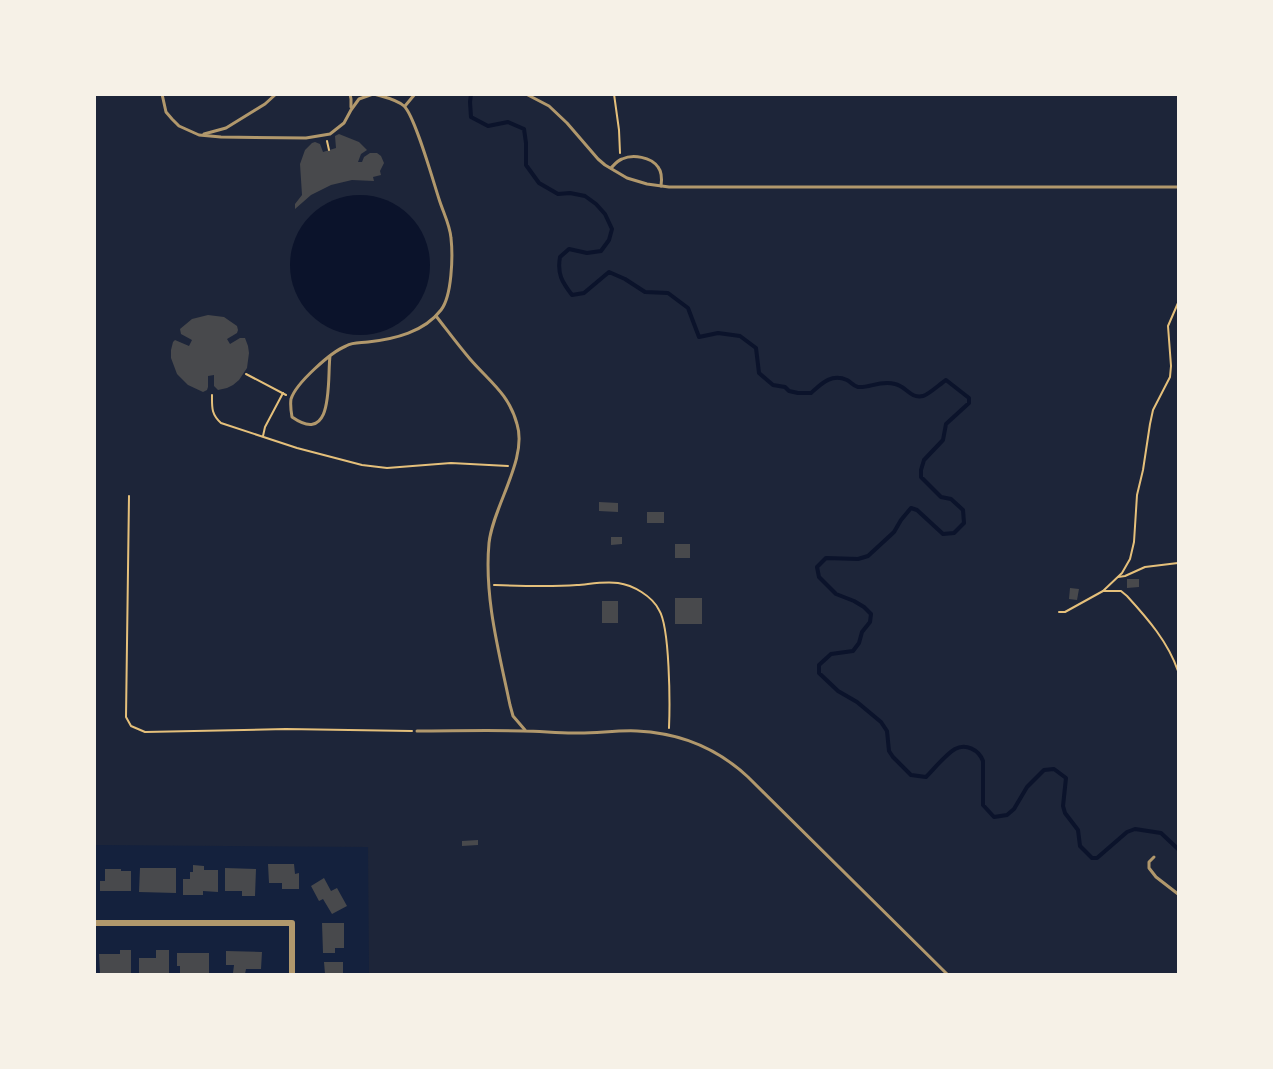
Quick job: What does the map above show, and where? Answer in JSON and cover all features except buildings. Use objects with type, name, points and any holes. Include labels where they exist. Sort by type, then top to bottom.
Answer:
[{"type":"street","points":[[94,923],[292,923],[292,975]]},
{"type":"lane","points":[[162,94],[166,112],[179,126],[200,135],[221,137],[306,138],[330,134],[344,123],[359,99],[373,94],[405,106],[417,130],[451,236],[453,262],[443,307],[424,325],[399,336],[354,343],[344,346],[330,356],[308,375],[291,398],[292,417],[303,424],[315,423],[323,417],[329,395],[330,356]]},
{"type":"lane","points":[[200,135],[226,128],[276,94]]},
{"type":"lane","points":[[350,94],[351,110]]},
{"type":"lane","points":[[405,106],[416,94]]},
{"type":"lane","points":[[526,94],[549,106],[598,159],[611,168],[627,178],[661,186],[1170,188],[1179,186]]},
{"type":"lane","points":[[611,168],[621,159],[633,156],[643,157],[660,168],[661,186]]},
{"type":"lane","points":[[436,316],[471,360],[503,394],[511,406],[518,427],[519,441],[516,459],[495,517],[489,541],[488,585],[510,705],[513,716],[525,731]]},
{"type":"lane","points":[[417,731],[574,733],[635,731],[685,738],[715,752],[737,766],[947,975]]},
{"type":"lane","points":[[1154,857],[1149,862],[1149,868],[1156,877],[1179,894]]},
{"type":"path","points":[[614,94],[621,159]]},
{"type":"path","points":[[1059,612],[1065,612],[1103,591],[1118,577],[1130,559],[1134,542],[1137,495],[1149,424],[1170,377],[1168,326],[1179,303]]},
{"type":"path","points":[[246,374],[291,398]]},
{"type":"path","points":[[263,436],[265,427],[282,393]]},
{"type":"path","points":[[212,395],[215,418],[221,423],[347,462],[378,467],[451,463],[514,466]]},
{"type":"path","points":[[129,496],[126,717],[131,726],[144,732],[286,729],[417,731]]},
{"type":"path","points":[[1118,577],[1145,567],[1179,563]]},
{"type":"path","points":[[488,585],[557,586],[617,582],[630,585],[652,602],[660,610],[664,627],[668,676],[668,734]]},
{"type":"path","points":[[1103,591],[1121,591],[1127,596],[1163,640],[1179,670]]},
{"type":"shaded area","points":[[95,95],[1178,95],[1178,974],[369,974],[368,847],[95,845]]},
{"type":"shaded area","points":[[360,195],[387,200],[410,215],[425,238],[430,265],[425,292],[410,315],[387,330],[360,335],[333,330],[310,315],[295,292],[290,265],[295,238],[310,215],[333,200]]},
{"type":"waterway","points":[[471,94],[471,117],[488,126],[508,122],[524,129],[526,165],[539,183],[558,194],[570,193],[585,196],[605,214],[612,229],[609,240],[601,251],[587,253],[569,249],[560,257],[561,278],[572,295],[584,293],[609,272],[645,292],[668,293],[688,308],[699,337],[718,333],[740,336],[756,348],[759,373],[773,385],[785,387],[789,391],[811,393],[827,380],[841,378],[858,387],[885,383],[895,384],[915,396],[923,396],[946,380],[969,398],[969,403],[946,424],[943,440],[924,460],[921,470],[921,477],[941,497],[951,499],[963,510],[964,523],[954,533],[943,534],[917,510],[911,508],[894,532],[868,556],[858,559],[826,558],[817,567],[819,577],[836,594],[854,601],[871,614],[870,622],[862,632],[859,643],[853,651],[831,654],[819,665],[819,673],[838,691],[857,702],[881,722],[887,731],[889,751],[911,775],[926,777],[947,755],[959,747],[968,747],[975,751],[983,761],[983,805],[994,817],[1007,815],[1014,809],[1027,787],[1044,770],[1054,769],[1066,778],[1063,806],[1065,813],[1078,830],[1080,846],[1092,858],[1097,858],[1127,832],[1135,829],[1161,833],[1178,849]]}]
